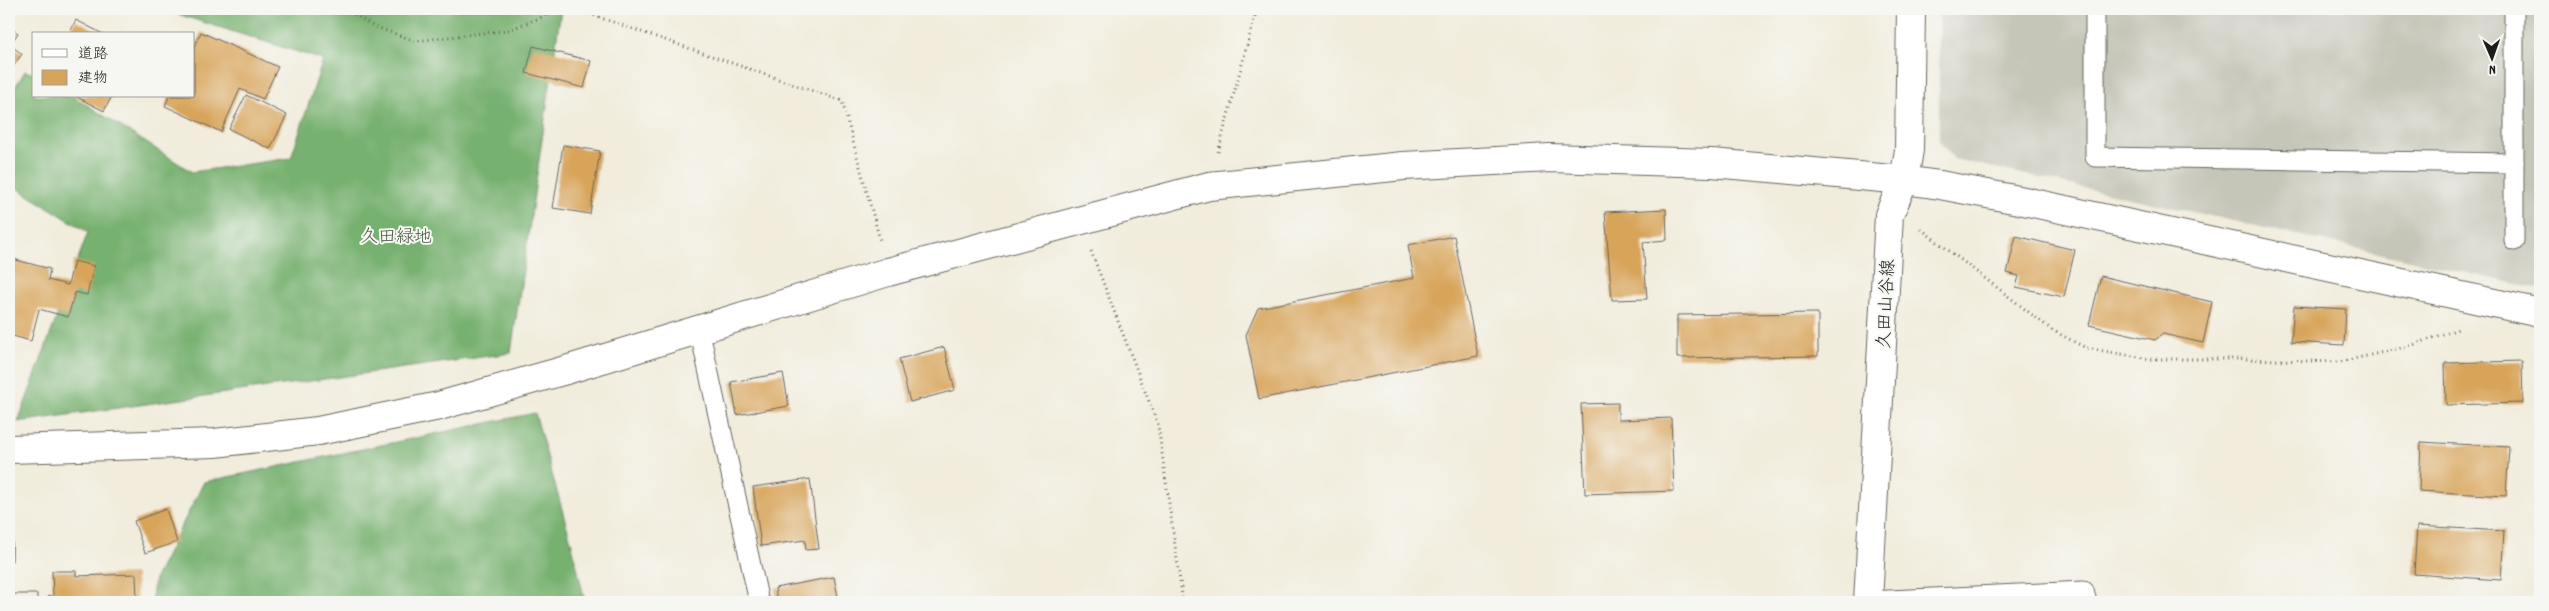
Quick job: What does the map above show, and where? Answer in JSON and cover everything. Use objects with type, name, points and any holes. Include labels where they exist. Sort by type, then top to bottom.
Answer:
[{"type":"street","name":"久田山谷線","points":[[1868,602],[1889,216],[1904,180],[1909,150],[1911,9]]},
{"type":"street","points":[[9,449],[215,442],[318,431],[439,406],[566,370],[888,272],[1208,186],[1403,166],[1550,158],[1712,163],[1904,180],[1940,185],[2024,201],[2540,313]]},
{"type":"lane","points":[[2095,9],[2095,157],[2514,163]]},
{"type":"lane","points":[[2514,9],[2514,241]]},
{"type":"lane","points":[[699,328],[759,602]]},
{"type":"lane","points":[[1868,602],[2084,591],[2087,602]]},
{"type":"path","points":[[346,9],[373,26],[415,41],[509,30],[562,9]]},
{"type":"path","points":[[574,9],[842,101],[888,272]]},
{"type":"path","points":[[1208,186],[1257,9]]},
{"type":"path","points":[[1080,220],[1158,425],[1183,602]]},
{"type":"path","points":[[1917,226],[2052,330],[2086,348],[2150,359],[2247,359],[2340,362],[2410,346],[2464,327]]},
{"type":"shaded area","points":[[1939,9],[2540,9],[2540,289],[1954,159],[1939,141]]},
{"type":"green space","name":"久田緑地","points":[[161,9],[561,9],[511,353],[18,422],[88,232],[9,183],[9,97],[25,71],[32,73],[32,98],[76,98],[192,172],[291,158],[323,60]]},
{"type":"green space","points":[[535,413],[572,545],[585,602],[151,602],[155,578],[204,482]]},
{"type":"building","points":[[76,20],[99,32],[70,32]]},
{"type":"building","points":[[9,27],[18,33],[10,45],[22,54],[9,72]]},
{"type":"building","points":[[201,32],[278,67],[263,99],[240,89],[221,132],[165,106],[168,98],[195,98],[195,45]]},
{"type":"building","points":[[533,46],[591,61],[584,88],[526,73]]},
{"type":"building","points":[[246,95],[287,115],[270,149],[229,129]]},
{"type":"building","points":[[79,98],[111,98],[104,111]]},
{"type":"building","points":[[563,145],[600,151],[590,214],[553,208]]},
{"type":"building","points":[[1666,209],[1667,240],[1643,242],[1647,299],[1612,300],[1605,212]]},
{"type":"building","points":[[1454,236],[1478,356],[1259,399],[1246,335],[1258,308],[1414,278],[1408,245]]},
{"type":"building","points":[[2016,236],[2075,250],[2064,297],[2016,287],[2019,276],[2007,273]]},
{"type":"building","points":[[9,258],[50,269],[48,280],[68,285],[74,261],[94,266],[87,295],[75,292],[68,317],[39,309],[31,341],[9,335]]},
{"type":"building","points":[[2101,276],[2212,302],[2203,343],[2163,334],[2155,340],[2089,325]]},
{"type":"building","points":[[2294,306],[2346,309],[2344,345],[2291,342]]},
{"type":"building","points":[[1818,313],[1818,356],[1677,358],[1677,315]]},
{"type":"building","points":[[944,347],[955,390],[910,402],[899,359]]},
{"type":"building","points":[[2522,361],[2523,403],[2446,405],[2445,363]]},
{"type":"building","points":[[783,373],[789,406],[737,415],[731,382]]},
{"type":"building","points":[[1618,403],[1618,420],[1671,418],[1674,491],[1585,494],[1581,404]]},
{"type":"building","points":[[2421,442],[2509,447],[2506,496],[2419,491]]},
{"type":"building","points":[[810,479],[819,549],[806,550],[805,540],[761,546],[753,487]]},
{"type":"building","points":[[9,498],[14,498],[12,561],[9,561]]},
{"type":"building","points":[[166,509],[177,542],[145,553],[134,521]]},
{"type":"building","points":[[2417,526],[2504,531],[2501,580],[2414,574]]},
{"type":"building","points":[[52,571],[76,571],[76,576],[136,574],[137,602],[48,602],[48,596],[53,596]]},
{"type":"building","points":[[834,577],[839,602],[777,602],[775,588]]},
{"type":"building","points":[[9,594],[37,594],[37,602],[9,602]]}]
